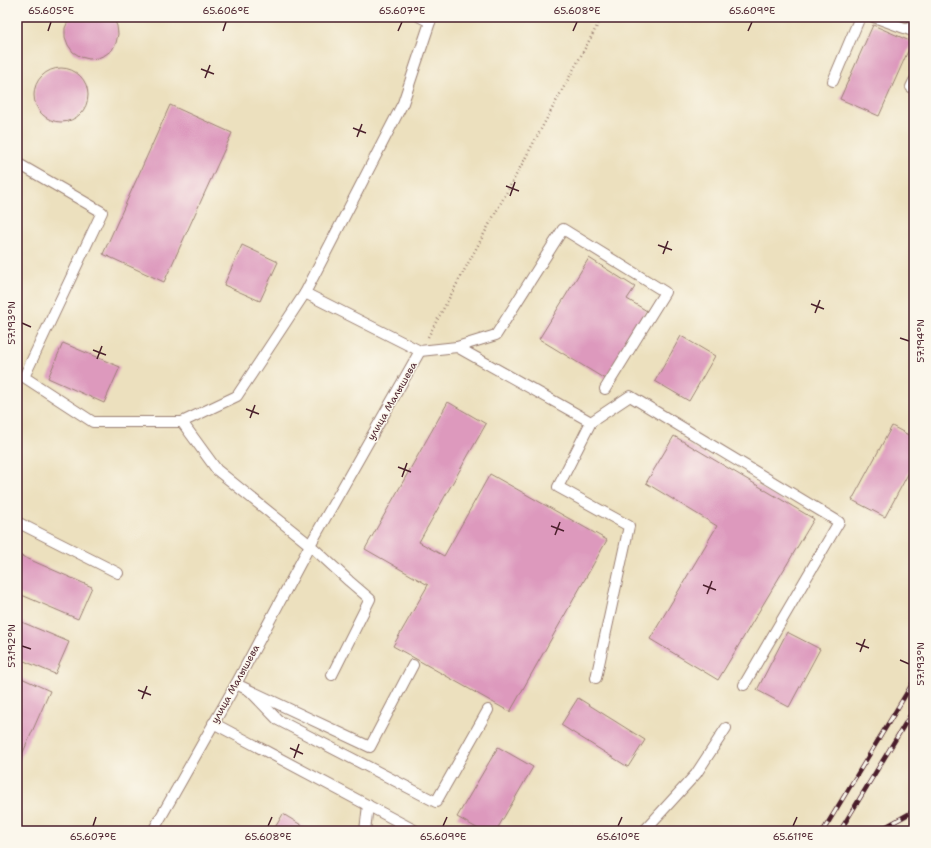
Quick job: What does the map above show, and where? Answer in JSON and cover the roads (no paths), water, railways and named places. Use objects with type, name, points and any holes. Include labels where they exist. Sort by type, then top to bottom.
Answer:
[{"type":"lane","points":[[17,163],[102,212],[20,378],[93,422],[182,422],[237,396],[304,293],[403,103],[432,19],[420,17]]},
{"type":"lane","points":[[833,81],[860,17]]},
{"type":"lane","points":[[874,17],[910,30],[914,20]]},
{"type":"lane","points":[[914,81],[911,87],[914,89]]},
{"type":"lane","points":[[420,351],[457,347],[496,335],[563,229],[665,292],[605,389]]},
{"type":"lane","name":"улица Малышева","points":[[153,831],[236,684],[310,545],[420,351],[304,293]]},
{"type":"lane","points":[[457,347],[591,422]]},
{"type":"lane","points":[[596,678],[629,526],[558,487],[591,422],[630,396],[839,522],[744,685]]},
{"type":"lane","points":[[182,422],[217,470],[310,545],[348,581],[370,599],[332,675]]},
{"type":"lane","points":[[17,522],[118,573]]},
{"type":"lane","points":[[236,684],[370,747],[413,666]]},
{"type":"lane","points":[[250,691],[278,720],[436,802],[488,710]]},
{"type":"lane","points":[[214,723],[416,831]]},
{"type":"lane","points":[[644,831],[696,774],[726,728]]},
{"type":"lane","points":[[365,831],[368,805]]},
{"type":"railway","points":[[823,831],[914,681]]},
{"type":"railway","points":[[840,831],[914,709]]},
{"type":"railway","points":[[878,831],[914,811]]}]
